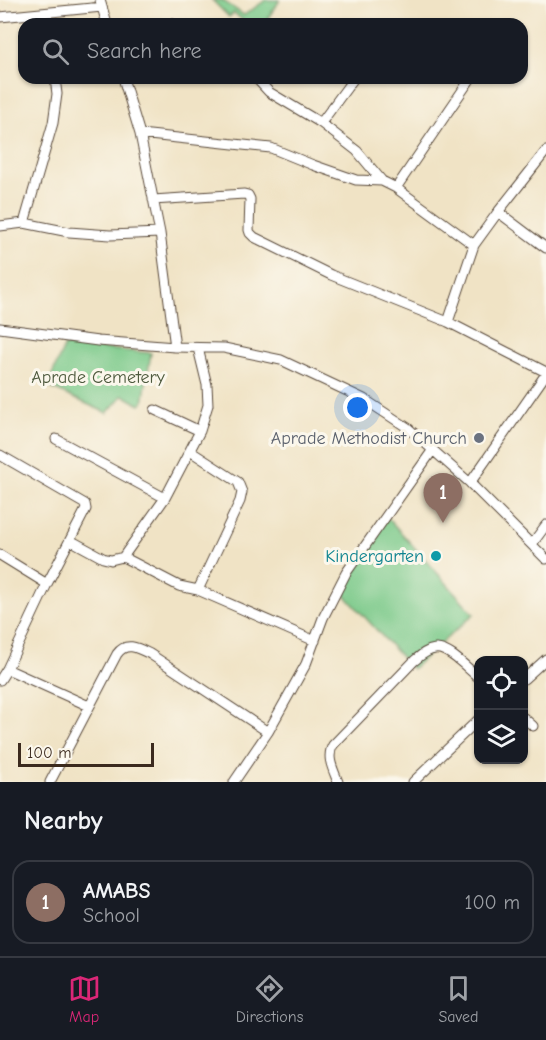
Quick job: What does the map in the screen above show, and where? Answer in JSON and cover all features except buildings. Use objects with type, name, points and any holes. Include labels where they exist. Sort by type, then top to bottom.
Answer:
[{"type":"street","points":[[0,17],[50,13],[101,3],[105,18]]},
{"type":"street","points":[[49,18],[50,13]]},
{"type":"street","points":[[24,223],[53,123],[57,94],[56,84]]},
{"type":"street","points":[[125,84],[140,134],[160,233],[175,347]]},
{"type":"street","points":[[262,84],[269,92],[321,123],[357,151],[382,181],[396,188],[474,245]]},
{"type":"street","points":[[321,123],[350,84]]},
{"type":"street","points":[[396,188],[467,84]]},
{"type":"street","points":[[140,134],[271,148],[356,180],[382,181]]},
{"type":"street","points":[[448,322],[474,245],[546,151]]},
{"type":"street","points":[[153,200],[248,195],[250,199],[249,230],[254,237],[331,275],[448,322],[546,373],[470,483]]},
{"type":"street","points":[[498,212],[546,248]]},
{"type":"street","points":[[0,226],[24,223],[69,232],[111,235],[160,233]]},
{"type":"street","points":[[0,328],[98,341],[224,348],[281,360],[364,399],[408,428],[470,483],[546,559]]},
{"type":"street","points":[[70,540],[103,558],[111,560],[123,557],[165,498],[200,431],[208,405],[207,385],[198,348]]},
{"type":"street","points":[[155,410],[200,431]]},
{"type":"street","points":[[57,439],[165,498]]},
{"type":"street","points":[[234,782],[268,732],[306,664],[323,618],[346,573],[432,450]]},
{"type":"street","points":[[190,451],[238,482],[242,492],[240,501],[198,590]]},
{"type":"street","points":[[0,455],[85,504],[85,512],[0,680]]},
{"type":"street","points":[[532,544],[546,525]]},
{"type":"street","points":[[0,555],[47,584]]},
{"type":"street","points":[[123,557],[179,586],[198,590],[315,641]]},
{"type":"street","points":[[50,782],[120,649],[126,646],[137,647],[268,732]]},
{"type":"street","points":[[338,782],[330,759],[329,751],[333,744],[414,661],[426,652],[437,648],[446,651],[474,674]]},
{"type":"street","points":[[528,675],[546,658]]},
{"type":"street","points":[[7,669],[89,706]]},
{"type":"street","points":[[528,722],[533,726]]},
{"type":"street","points":[[412,782],[474,724]]},
{"type":"green space","points":[[212,0],[222,0],[244,15],[266,0],[280,0],[268,18],[240,18],[234,13],[229,17]]},
{"type":"green space","name":"Aprade Cemetery","points":[[65,345],[151,353],[143,403],[140,405],[123,395],[107,413],[47,386]]},
{"type":"green space","points":[[387,517],[474,614],[412,669],[342,592]]},
{"type":"place","name":"Aprade Methodist Church","points":[[479,438]]},
{"type":"place","name":"AMABS","points":[[443,523]]},
{"type":"place","name":"Kindergarten","points":[[436,556]]}]
